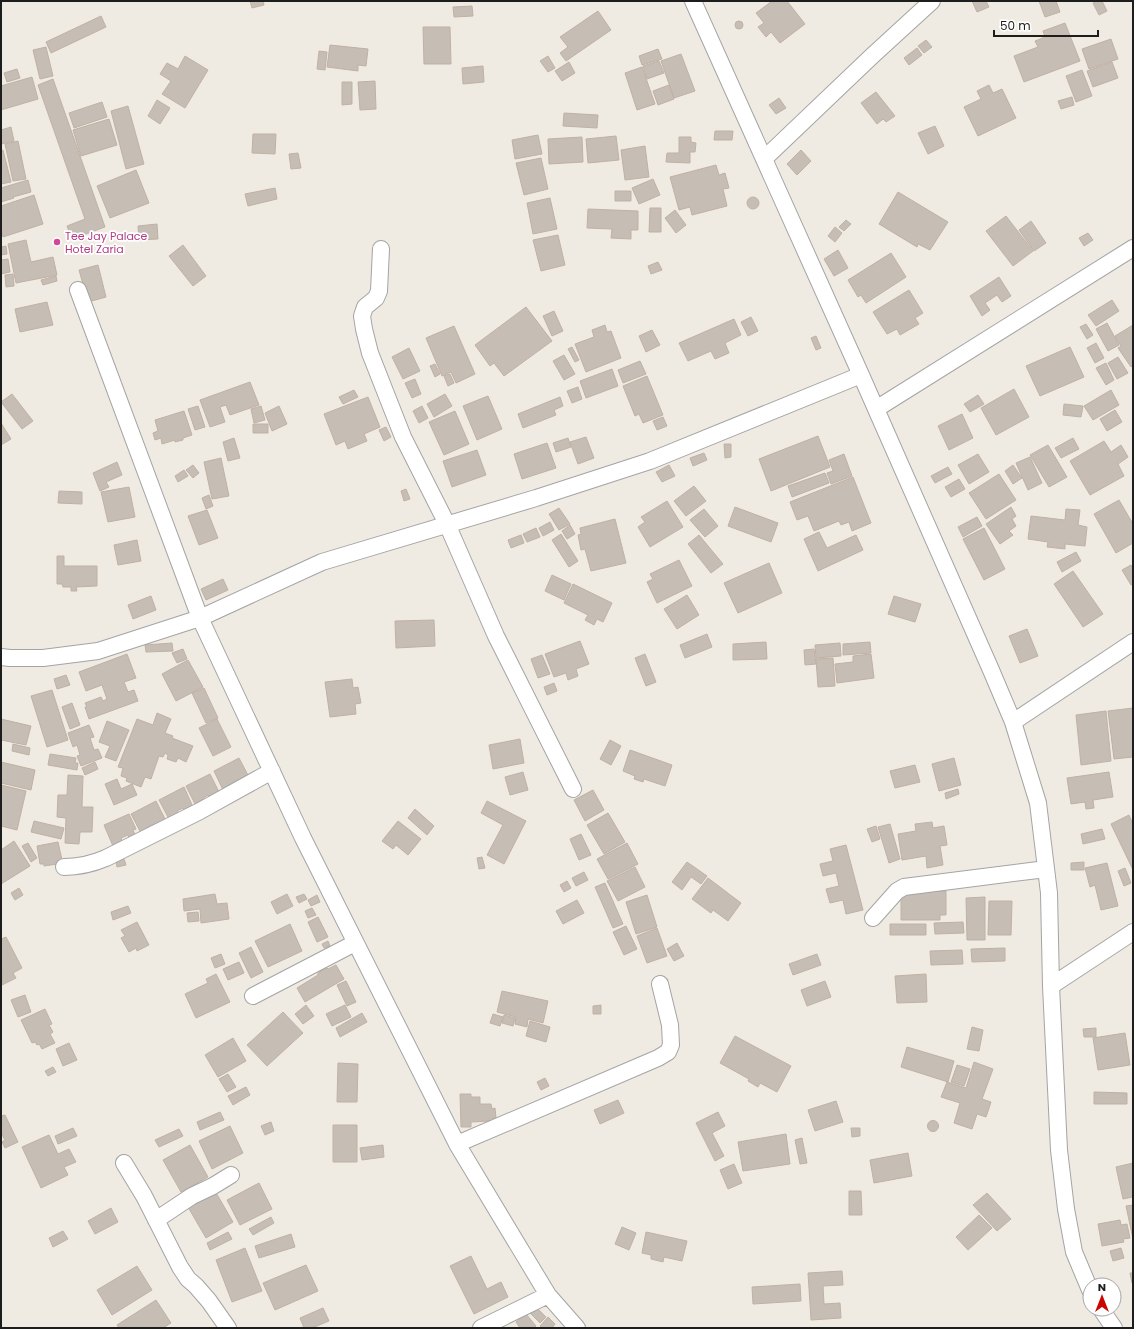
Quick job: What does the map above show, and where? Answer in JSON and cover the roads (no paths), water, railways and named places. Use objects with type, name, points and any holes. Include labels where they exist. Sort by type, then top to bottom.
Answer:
[{"type":"street","points":[[693,1],[861,375],[1013,722],[1038,802],[1049,893],[1051,986],[1059,1150],[1066,1209],[1074,1252],[1085,1277]]},
{"type":"street","points":[[764,159],[932,1]]},
{"type":"street","points":[[876,409],[1133,248]]},
{"type":"street","points":[[381,249],[379,291],[376,298],[365,307],[362,316],[370,353],[403,437],[447,524],[496,636],[573,789]]},
{"type":"street","points":[[78,290],[200,618],[355,943],[457,1144],[548,1294],[577,1328]]},
{"type":"street","points":[[1,657],[44,658],[98,651],[200,618],[322,562],[536,498],[650,461],[861,375]]},
{"type":"street","points":[[1013,722],[1133,642]]},
{"type":"street","points":[[64,867],[78,867],[106,858],[200,812],[272,770]]},
{"type":"street","points":[[873,918],[897,891],[904,887],[1046,869]]},
{"type":"street","points":[[1051,986],[1133,932]]},
{"type":"street","points":[[253,996],[355,943]]},
{"type":"street","points":[[457,1144],[658,1058],[668,1052],[671,1045],[670,1025],[660,984]]},
{"type":"street","points":[[124,1163],[144,1196],[173,1254],[188,1279],[209,1301],[228,1328]]},
{"type":"street","points":[[156,1220],[192,1196],[231,1175]]},
{"type":"street","points":[[481,1328],[548,1294]]},
{"type":"place","name":"Tee Jay Palace Hotel Zaria","points":[[57,242]]}]
